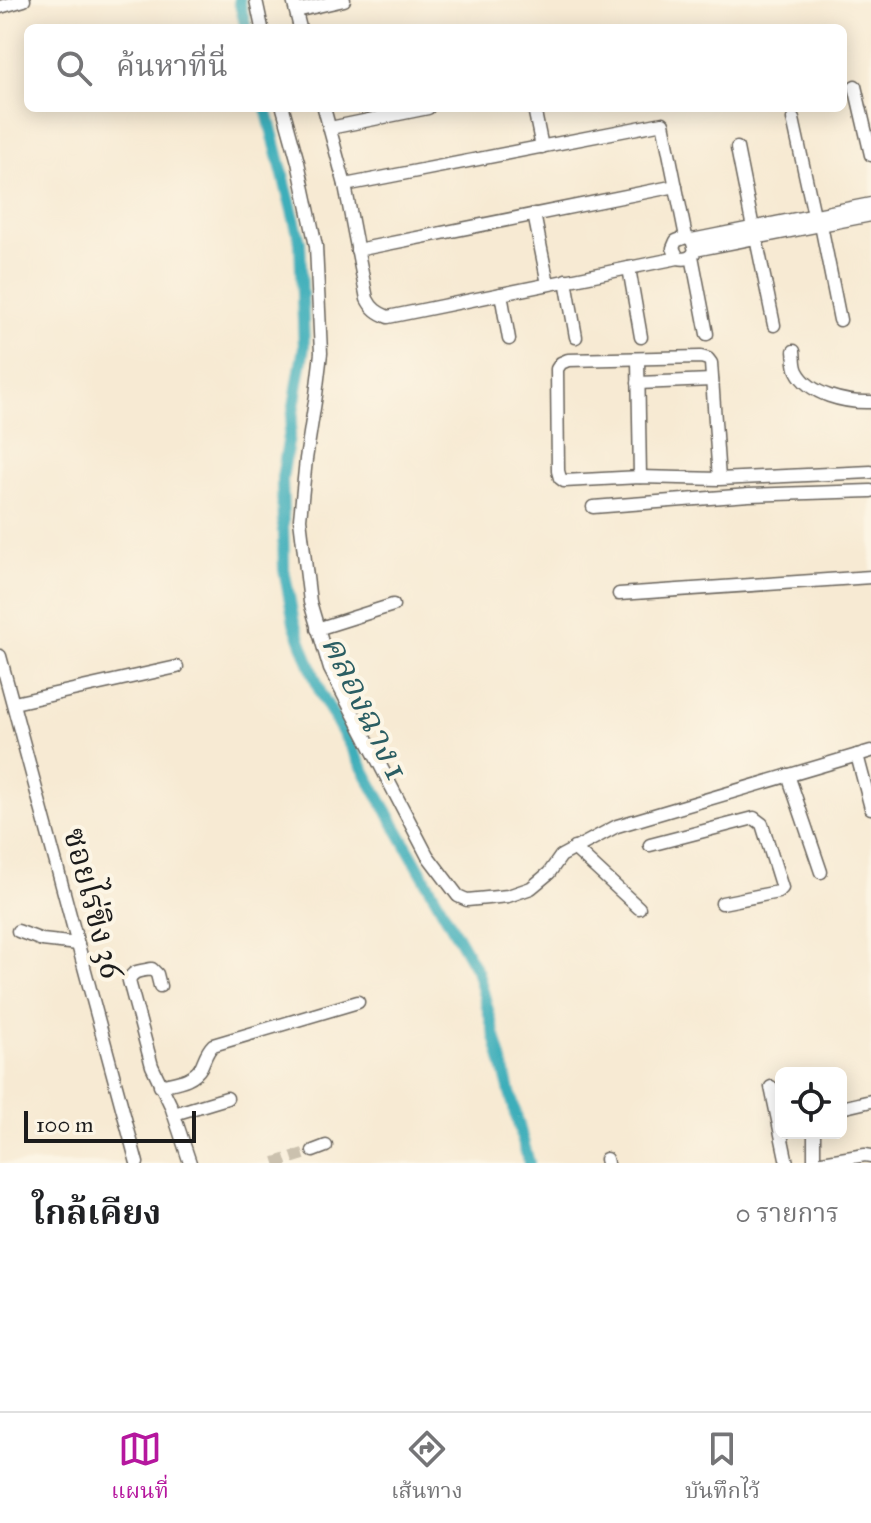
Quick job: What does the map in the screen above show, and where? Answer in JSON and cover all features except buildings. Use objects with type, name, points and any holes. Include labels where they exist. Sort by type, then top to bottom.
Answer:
[{"type":"street","points":[[0,7],[24,0]]},
{"type":"street","points":[[256,0],[261,24]]},
{"type":"street","points":[[294,5],[344,0]]},
{"type":"street","points":[[855,86],[871,155]]},
{"type":"street","points":[[284,112],[316,246],[321,353],[300,519],[310,602],[330,669],[427,855],[458,896],[467,900],[491,899],[531,888],[549,873],[561,856],[617,826],[871,751]]},
{"type":"street","points":[[325,112],[345,185],[367,299],[372,308],[388,317],[678,258],[686,259],[691,246]]},
{"type":"street","points":[[330,128],[408,112]]},
{"type":"street","points":[[535,112],[542,147]]},
{"type":"street","points":[[793,119],[840,320]]},
{"type":"street","points":[[345,185],[663,123],[707,334]]},
{"type":"street","points":[[737,148],[774,325]]},
{"type":"street","points":[[357,250],[676,186]]},
{"type":"street","points":[[678,258],[674,244],[679,238],[691,246],[818,220],[871,204]]},
{"type":"street","points":[[534,214],[548,284]]},
{"type":"street","points":[[818,220],[871,215]]},
{"type":"street","points":[[629,268],[641,337]]},
{"type":"street","points":[[566,280],[576,337]]},
{"type":"street","points":[[501,294],[509,339]]},
{"type":"street","points":[[794,351],[797,371],[815,389],[831,397],[857,403],[871,402]]},
{"type":"street","points":[[638,359],[640,477]]},
{"type":"street","points":[[719,479],[711,363],[708,359],[568,360],[561,363],[557,369],[558,471],[564,481],[640,477],[719,479],[871,472]]},
{"type":"street","points":[[638,383],[712,380]]},
{"type":"street","points":[[593,507],[749,495],[871,491]]},
{"type":"street","points":[[619,594],[871,577]]},
{"type":"street","points":[[317,629],[393,605]]},
{"type":"street","name":"ซอยไร่ขิง 36","points":[[0,656],[9,702],[137,1163]]},
{"type":"street","points":[[9,702],[177,667]]},
{"type":"street","points":[[857,755],[871,808]]},
{"type":"street","points":[[788,775],[821,872]]},
{"type":"street","points":[[681,807],[688,834]]},
{"type":"street","points":[[650,845],[754,818],[762,824],[782,888],[778,892],[722,903]]},
{"type":"street","points":[[574,848],[639,908]]},
{"type":"street","points":[[18,931],[42,940],[78,944]]},
{"type":"street","points":[[160,986],[152,969],[130,976],[152,1066],[174,1114],[190,1163]]},
{"type":"street","points":[[160,1086],[195,1075],[213,1045],[358,1002]]},
{"type":"street","points":[[771,1087],[787,1163]]},
{"type":"street","points":[[174,1114],[227,1098]]},
{"type":"street","points":[[847,1107],[871,1101]]},
{"type":"street","points":[[814,1139],[815,1163],[871,1156]]},
{"type":"waterway","name":"คลองฉาง 1","points":[[239,0],[245,24]]},
{"type":"waterway","name":"คลองฉาง 1","points":[[267,112],[300,242],[304,347],[282,478],[284,569],[294,623],[321,694],[478,973],[529,1163]]},
{"type":"tunnel","points":[[275,1163],[313,1151]]}]
